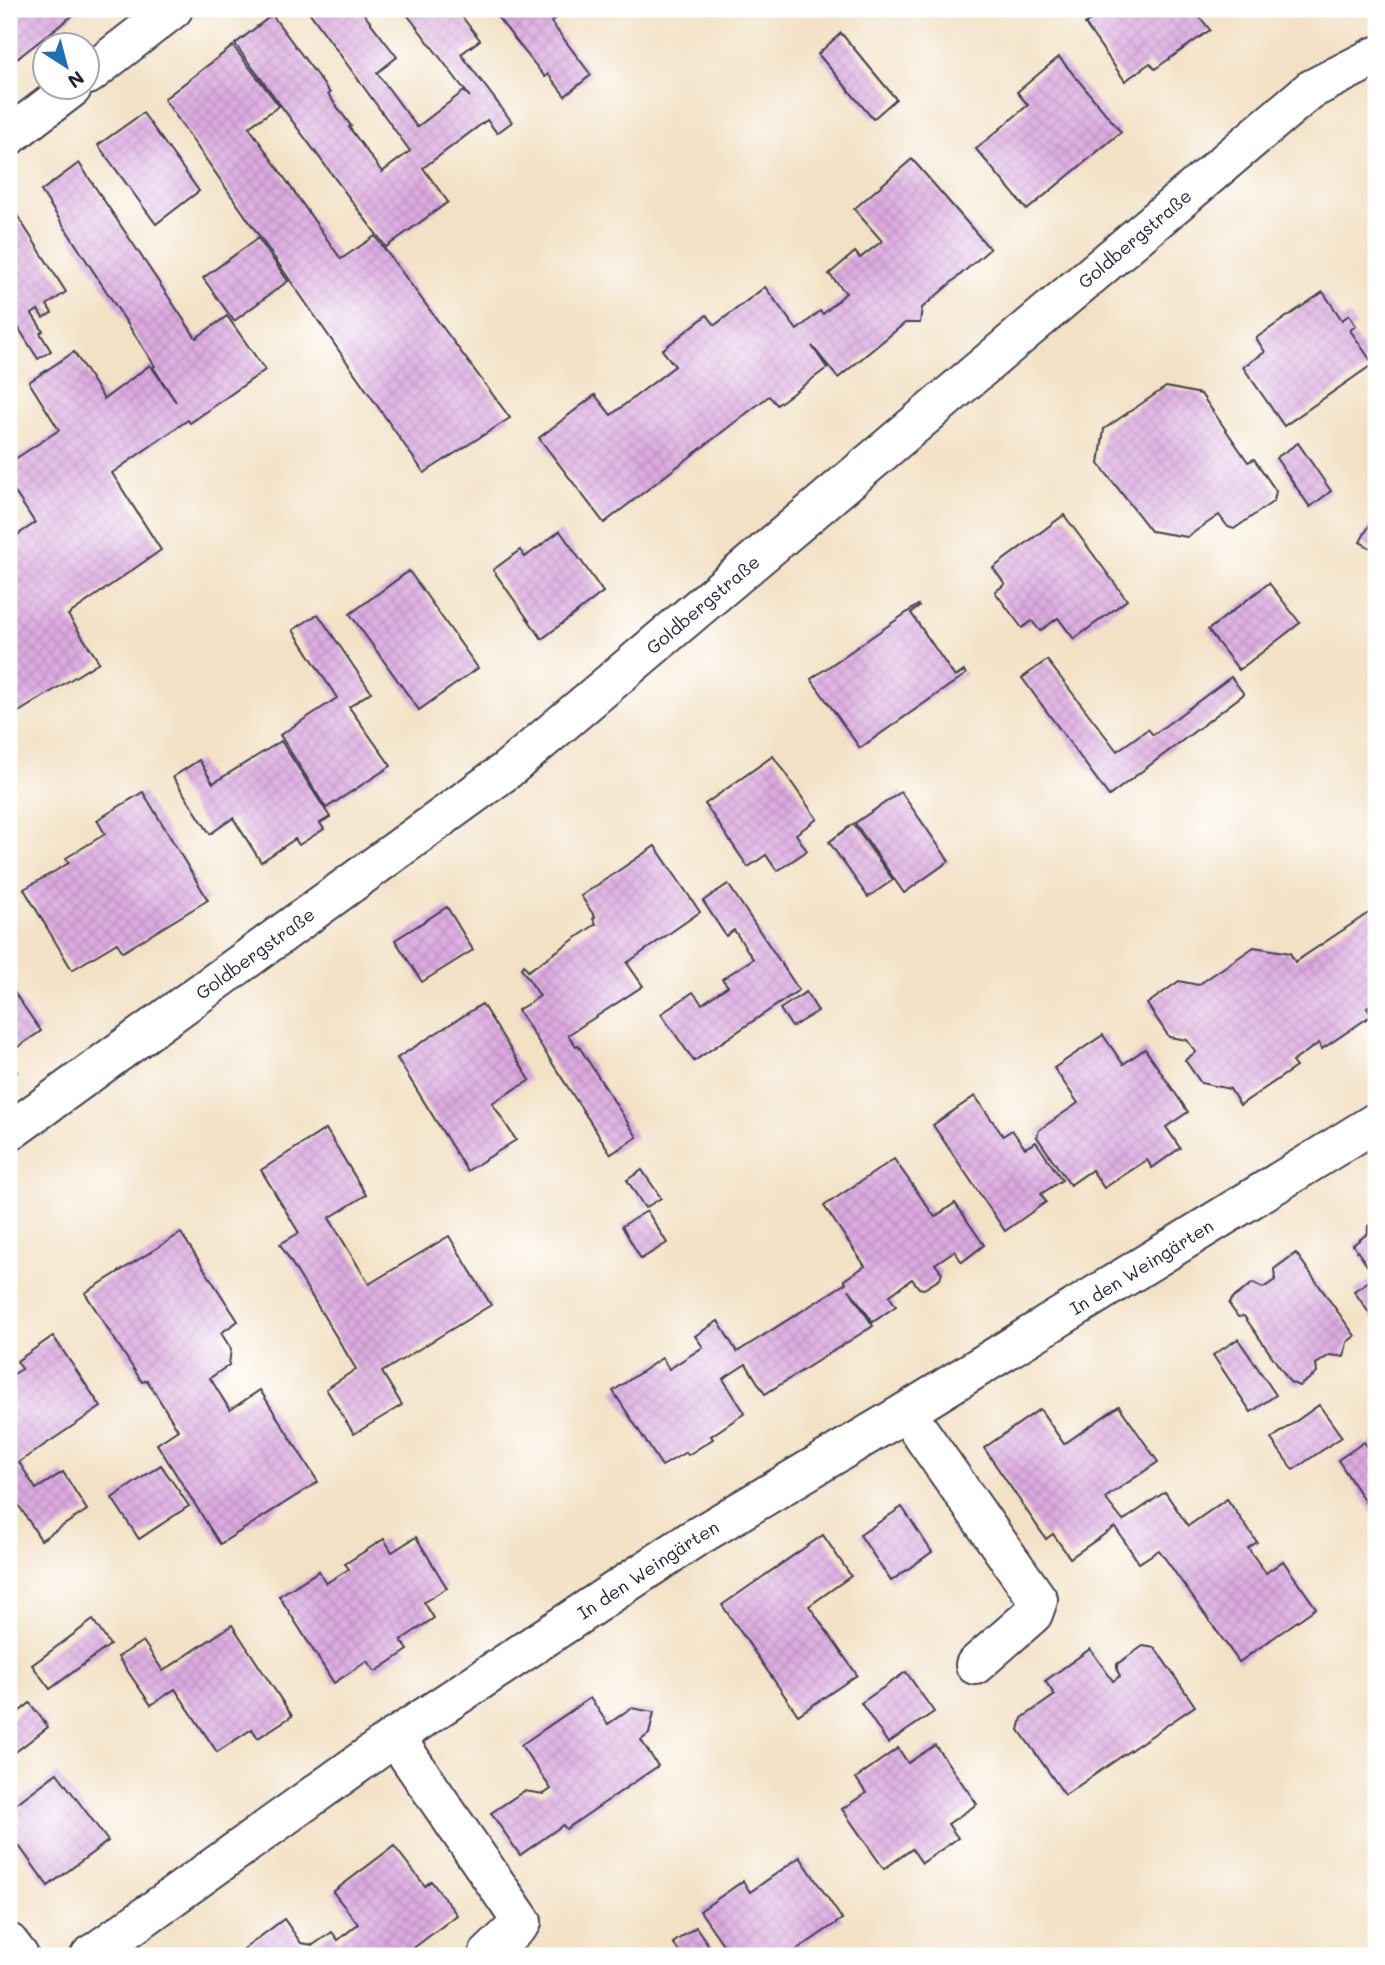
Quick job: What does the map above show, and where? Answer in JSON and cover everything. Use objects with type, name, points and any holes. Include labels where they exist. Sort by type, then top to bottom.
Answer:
[{"type":"street","points":[[102,64],[173,9]]},
{"type":"street","name":"Goldbergstraße","points":[[9,1132],[507,770],[1310,90],[1376,56]]},
{"type":"street","points":[[9,136],[54,102]]},
{"type":"street","name":"In den Weingärten","points":[[90,1956],[395,1738],[690,1541],[906,1412],[1376,1122]]},
{"type":"street","points":[[906,1412],[1038,1600],[1033,1615],[975,1665]]},
{"type":"street","points":[[395,1738],[522,1922],[488,1955]]},
{"type":"street","points":[[9,1943],[19,1956]]},
{"type":"building","points":[[9,9],[81,9],[51,32],[32,32],[32,47],[9,65]]},
{"type":"building","points":[[307,9],[360,9],[397,57],[377,73],[417,127],[464,91],[470,97],[403,9],[456,9],[480,40],[461,54],[512,122],[497,133],[487,120],[423,168],[448,202],[386,247],[235,44],[272,15],[330,93],[328,94],[351,126],[349,127],[382,172],[410,151]]},
{"type":"building","points":[[491,9],[568,9],[551,22],[591,75],[565,96],[548,74],[545,77]]},
{"type":"building","points":[[1107,9],[1212,9],[1200,17],[1210,30],[1155,69],[1150,63],[1125,81],[1085,24]]},
{"type":"building","points":[[1241,9],[1257,9],[1246,16]]},
{"type":"building","points":[[841,33],[896,99],[873,119],[818,54]]},
{"type":"building","points":[[233,46],[279,106],[249,127],[341,259],[375,236],[510,418],[424,473],[164,99]]},
{"type":"building","points":[[1059,57],[1121,132],[1027,210],[976,149],[1028,105],[1017,92]]},
{"type":"building","points":[[143,113],[199,191],[156,224],[98,145]]},
{"type":"building","points":[[912,159],[990,249],[922,308],[920,323],[905,323],[838,378],[812,346],[827,368],[777,405],[769,396],[604,523],[539,438],[595,395],[611,415],[675,366],[662,350],[707,315],[715,325],[765,287],[797,330],[820,311],[823,314],[846,293],[829,274],[855,252],[860,258],[882,241],[854,209]]},
{"type":"building","points":[[79,163],[196,338],[227,316],[265,370],[112,473],[161,550],[68,615],[99,662],[9,718],[9,521],[17,535],[35,523],[9,483],[9,463],[59,430],[29,382],[74,352],[104,399],[150,365],[176,402],[41,191]]},
{"type":"building","points":[[15,212],[66,292],[47,305],[52,313],[43,318],[38,310],[32,314],[51,351],[38,359],[9,313],[9,216]]},
{"type":"building","points":[[258,238],[288,281],[234,321],[203,278]]},
{"type":"building","points":[[1323,292],[1342,320],[1349,315],[1356,326],[1350,330],[1373,364],[1284,426],[1243,367],[1265,352],[1256,338]]},
{"type":"building","points":[[1166,387],[1201,394],[1248,462],[1254,459],[1276,491],[1274,501],[1234,529],[1228,527],[1219,515],[1187,537],[1151,531],[1099,464],[1104,429]]},
{"type":"building","points":[[1298,443],[1331,491],[1310,507],[1276,458]]},
{"type":"building","points":[[1376,513],[1376,551],[1360,542]]},
{"type":"building","points":[[1064,515],[1127,600],[1074,639],[1058,618],[1040,631],[1032,621],[1022,628],[995,592],[1005,584],[993,568]]},
{"type":"building","points":[[560,531],[603,592],[542,639],[493,570],[520,550],[525,557]]},
{"type":"building","points":[[409,571],[478,668],[419,710],[350,614]]},
{"type":"building","points":[[1269,583],[1300,623],[1239,670],[1208,630]]},
{"type":"building","points":[[918,605],[911,613],[955,677],[964,671],[966,674],[860,748],[811,679]]},
{"type":"building","points":[[318,614],[371,692],[349,707],[391,766],[326,808],[280,735],[337,698],[293,630]]},
{"type":"building","points":[[1047,660],[1117,751],[1148,729],[1153,735],[1231,677],[1244,694],[1109,796],[1022,678]]},
{"type":"building","points":[[281,741],[330,817],[320,823],[324,829],[299,845],[295,839],[261,862],[233,818],[210,834],[173,777],[199,760],[213,783]]},
{"type":"building","points":[[773,756],[817,819],[796,834],[807,851],[777,871],[766,855],[748,867],[705,804]]},
{"type":"building","points":[[143,792],[208,900],[123,952],[117,943],[72,970],[24,889],[69,863],[66,858],[105,834],[97,820]]},
{"type":"building","points":[[901,792],[949,861],[904,893],[855,823]]},
{"type":"building","points":[[853,824],[893,880],[868,897],[829,842]]},
{"type":"building","points":[[655,846],[700,912],[627,963],[643,986],[568,1035],[576,1046],[578,1045],[637,1137],[611,1154],[518,1010],[540,996],[521,968],[524,965],[528,971],[596,924],[593,919],[595,917],[581,896]]},
{"type":"building","points":[[728,884],[799,990],[694,1061],[661,1014],[693,992],[702,1004],[728,986],[722,979],[753,959],[734,930],[726,936],[703,901]]},
{"type":"building","points":[[447,907],[473,950],[422,982],[395,940]]},
{"type":"building","points":[[1376,908],[1376,1001],[1367,1007],[1372,1015],[1322,1049],[1319,1043],[1292,1062],[1296,1067],[1240,1105],[1230,1089],[1201,1083],[1185,1060],[1196,1052],[1187,1040],[1169,1037],[1147,1004],[1179,981],[1198,985],[1254,947],[1290,953],[1295,962]]},
{"type":"building","points":[[9,985],[41,1031],[9,1053]]},
{"type":"building","points":[[806,992],[818,1011],[792,1027],[780,1009]]},
{"type":"building","points":[[482,1004],[530,1080],[492,1103],[516,1140],[467,1171],[397,1058]]},
{"type":"building","points":[[1103,1035],[1123,1064],[1145,1049],[1188,1112],[1166,1127],[1180,1148],[1152,1168],[1147,1160],[1104,1188],[1092,1170],[1070,1185],[1037,1137],[1039,1130],[1078,1103],[1054,1068]]},
{"type":"building","points":[[9,1060],[17,1072],[9,1077]]},
{"type":"building","points":[[975,1096],[1003,1136],[1012,1130],[1025,1148],[1036,1142],[1062,1180],[1041,1194],[1046,1202],[1005,1231],[933,1125]]},
{"type":"building","points":[[326,1129],[366,1195],[329,1218],[369,1284],[449,1236],[491,1305],[382,1372],[402,1405],[354,1434],[326,1389],[356,1369],[280,1244],[299,1233],[261,1170]]},
{"type":"building","points":[[894,1159],[935,1217],[955,1203],[984,1245],[962,1262],[954,1251],[935,1264],[942,1273],[940,1279],[924,1289],[919,1288],[912,1279],[889,1296],[896,1306],[873,1322],[849,1289],[873,1326],[765,1394],[746,1364],[723,1379],[745,1413],[688,1455],[686,1452],[662,1466],[613,1391],[662,1358],[669,1369],[703,1347],[695,1336],[718,1321],[737,1352],[846,1283],[844,1280],[865,1266],[824,1206]]},
{"type":"building","points":[[642,1170],[661,1198],[645,1208],[627,1180]]},
{"type":"building","points":[[647,1211],[667,1243],[641,1259],[622,1226]]},
{"type":"building","points":[[1376,1220],[1376,1323],[1354,1291],[1375,1277],[1353,1245],[1368,1233],[1368,1226]]},
{"type":"building","points":[[181,1233],[238,1321],[221,1333],[231,1349],[229,1365],[210,1378],[230,1410],[260,1390],[318,1482],[220,1544],[157,1444],[178,1430],[147,1380],[142,1382],[85,1293]]},
{"type":"building","points":[[1296,1253],[1355,1336],[1347,1342],[1344,1357],[1330,1355],[1316,1364],[1317,1373],[1299,1386],[1290,1382],[1244,1316],[1238,1317],[1229,1304],[1253,1283],[1263,1288],[1275,1280],[1274,1269]]},
{"type":"building","points":[[53,1336],[101,1407],[19,1462],[36,1489],[63,1472],[87,1510],[41,1540],[9,1490],[9,1377],[22,1369],[17,1361]]},
{"type":"building","points":[[1238,1339],[1276,1395],[1251,1412],[1213,1355]]},
{"type":"building","points":[[1319,1405],[1342,1437],[1293,1470],[1271,1439]]},
{"type":"building","points":[[1119,1406],[1158,1462],[1105,1498],[1123,1521],[1165,1492],[1188,1526],[1227,1499],[1257,1542],[1248,1548],[1266,1573],[1283,1561],[1316,1608],[1239,1662],[1159,1550],[1139,1563],[1115,1527],[1070,1558],[1053,1534],[1046,1539],[984,1448],[1040,1409],[1064,1444]]},
{"type":"building","points":[[1376,1440],[1376,1519],[1338,1460],[1364,1442],[1367,1446]]},
{"type":"building","points":[[161,1465],[189,1506],[139,1539],[112,1498]]},
{"type":"building","points":[[902,1507],[932,1552],[891,1581],[860,1535]]},
{"type":"building","points":[[823,1535],[851,1576],[809,1606],[857,1675],[798,1715],[722,1605]]},
{"type":"building","points":[[416,1537],[447,1588],[424,1602],[434,1618],[401,1640],[408,1650],[375,1672],[367,1661],[334,1683],[279,1596],[319,1571],[326,1583],[349,1569],[345,1564],[384,1539],[392,1552]]},
{"type":"building","points":[[93,1620],[110,1645],[50,1689],[32,1665]]},
{"type":"building","points":[[232,1625],[292,1716],[258,1738],[252,1729],[217,1752],[175,1689],[151,1705],[118,1657],[143,1641],[163,1671]]},
{"type":"building","points":[[1143,1646],[1155,1648],[1195,1706],[1065,1795],[1019,1730],[1022,1718],[1055,1695],[1045,1681],[1090,1649],[1113,1681],[1120,1676],[1117,1664]]},
{"type":"building","points":[[906,1672],[934,1712],[888,1743],[861,1703]]},
{"type":"building","points":[[590,1698],[608,1724],[631,1708],[654,1712],[649,1734],[641,1740],[658,1766],[566,1829],[563,1825],[520,1855],[491,1813],[524,1791],[544,1794],[551,1789],[521,1745]]},
{"type":"building","points":[[30,1703],[48,1727],[9,1757],[9,1720]]},
{"type":"building","points":[[935,1745],[977,1804],[948,1824],[958,1838],[922,1863],[912,1849],[884,1869],[842,1809],[866,1793],[856,1778],[898,1748],[908,1763]]},
{"type":"building","points":[[57,1773],[108,1841],[48,1886],[9,1832],[9,1809]]},
{"type":"building","points":[[394,1846],[425,1886],[431,1881],[457,1915],[403,1956],[244,1956],[241,1951],[284,1919],[301,1943],[313,1945],[332,1932],[338,1940],[358,1924],[333,1892]]},
{"type":"building","points":[[800,1857],[842,1919],[788,1956],[731,1956],[700,1911],[743,1881],[750,1892]]},
{"type":"building","points":[[696,1927],[716,1956],[682,1956],[673,1943]]}]
